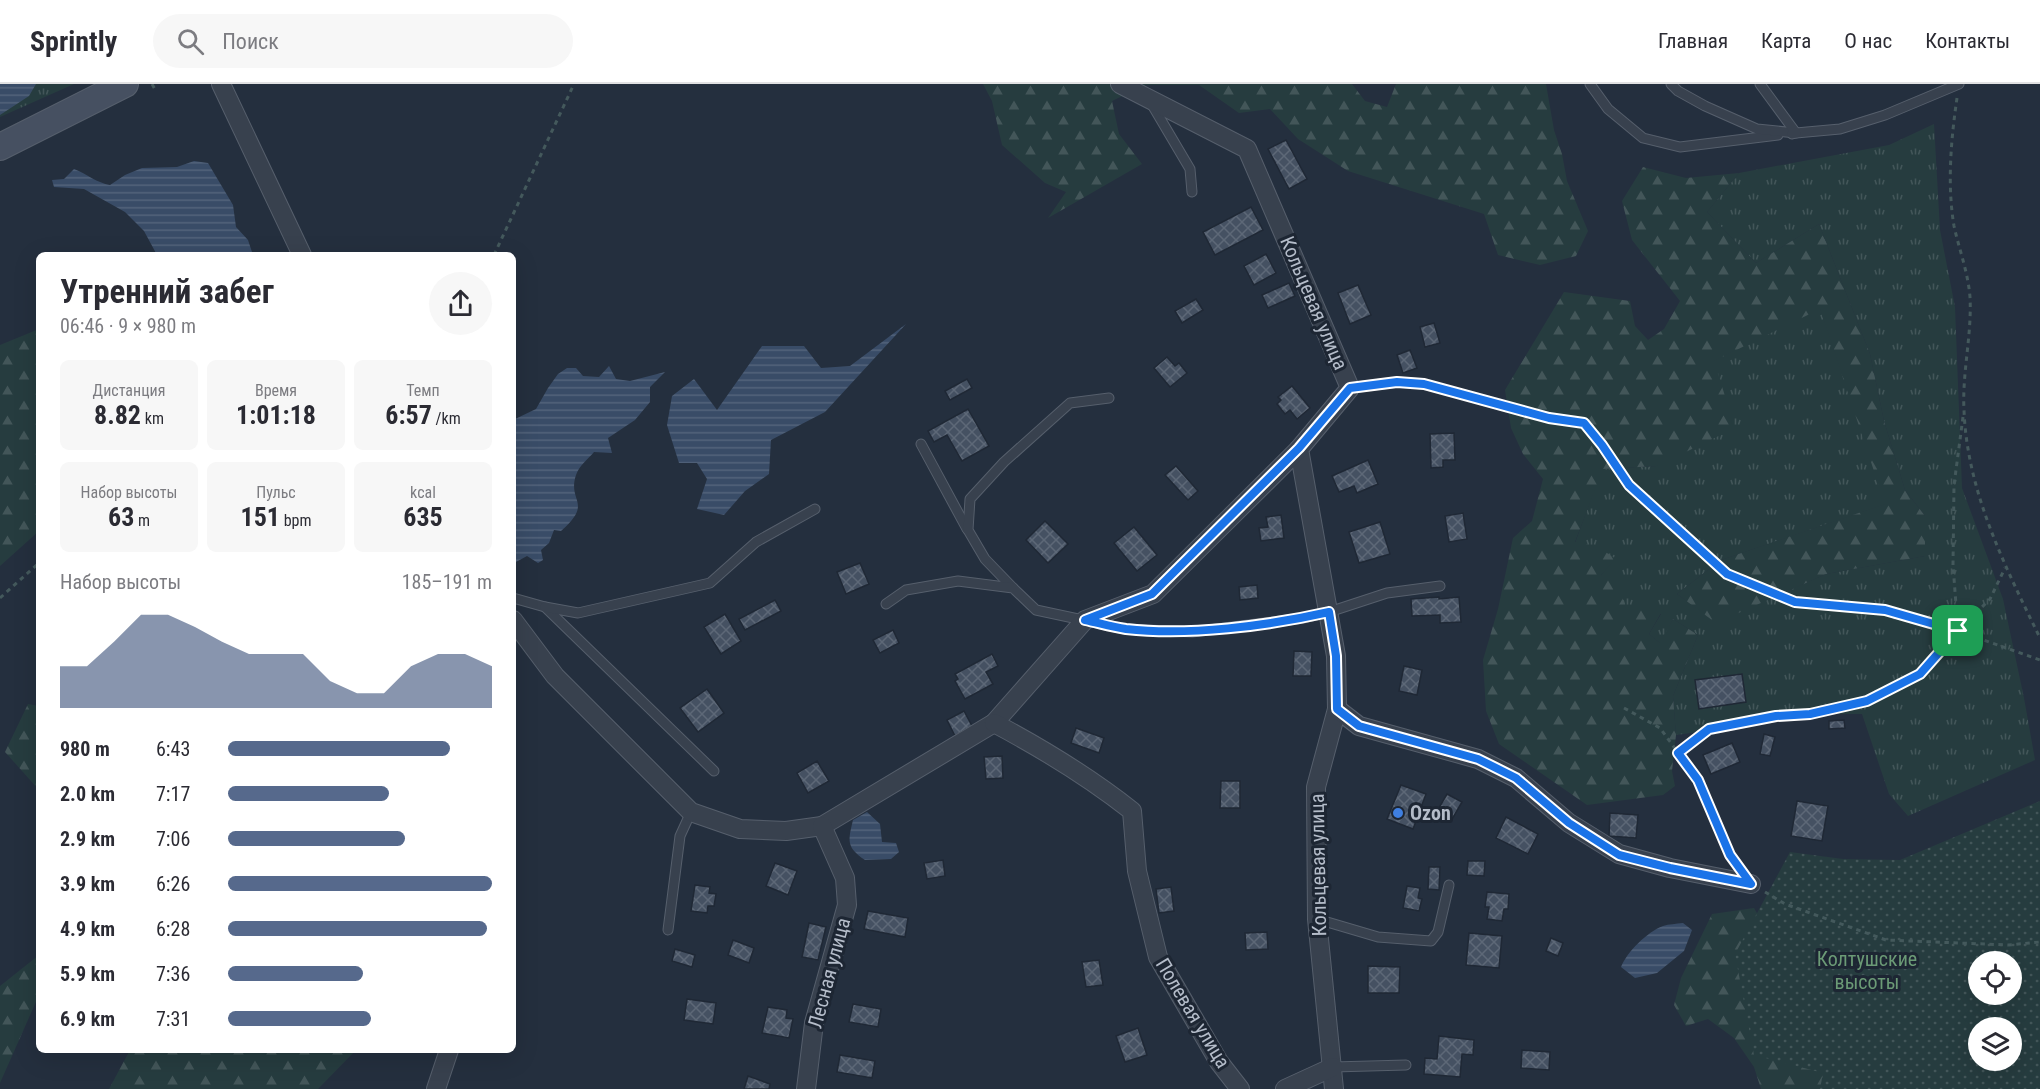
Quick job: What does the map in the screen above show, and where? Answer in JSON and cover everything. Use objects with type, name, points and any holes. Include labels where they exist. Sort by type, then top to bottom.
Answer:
[{"type":"main road","points":[[0,147],[125,84]]},
{"type":"street","points":[[221,84],[301,252]]},
{"type":"street","name":"Кольцевая улица","points":[[1120,84],[1247,149],[1350,388],[1299,448],[1336,656],[1337,709],[1316,788],[1317,919],[1334,1089]]},
{"type":"street","points":[[516,624],[555,676],[691,812],[740,829],[786,831],[822,826],[994,723],[1085,620],[1152,594],[1299,448]]},
{"type":"street","points":[[1337,709],[1359,726],[1478,759],[1516,778],[1569,823],[1619,855],[1751,884]]},
{"type":"street","name":"Полевая улица","points":[[994,723],[1049,753],[1106,790],[1132,812],[1137,871],[1158,957],[1220,1062],[1240,1089]]},
{"type":"street","name":"Лесная улица","points":[[806,1089],[814,1023],[847,905],[845,878],[822,826]]},
{"type":"street","points":[[436,1089],[448,1053]]},
{"type":"street","points":[[1285,1089],[1333,1067]]},
{"type":"lane","points":[[1590,84],[1608,109],[1643,138],[1680,147],[1840,129],[1885,115],[1959,84]]},
{"type":"lane","points":[[1671,84],[1678,91],[1704,105],[1757,129],[1796,133]]},
{"type":"lane","points":[[1760,84],[1796,133]]},
{"type":"lane","points":[[1149,99],[1190,169],[1192,192]]},
{"type":"lane","points":[[1350,388],[1397,382],[1424,384]]},
{"type":"lane","points":[[968,530],[970,499],[1004,462],[1070,403],[1109,398]]},
{"type":"lane","points":[[921,444],[985,559],[1036,610],[1125,628],[1192,632],[1304,618],[1387,593],[1440,586]]},
{"type":"lane","points":[[516,599],[578,613],[711,583],[756,543],[814,509]]},
{"type":"lane","points":[[886,604],[906,590],[958,582],[1013,588]]},
{"type":"lane","points":[[545,607],[714,771]]},
{"type":"lane","points":[[668,930],[680,836],[691,812]]},
{"type":"lane","points":[[1317,919],[1378,937],[1431,941],[1437,932],[1449,885]]},
{"type":"lane","points":[[1333,1067],[1406,1065]]},
{"type":"path","points":[[153,84],[156,91]]},
{"type":"path","points":[[495,252],[574,84]]},
{"type":"path","points":[[1958,631],[1953,565],[1954,485],[1964,409],[1970,296],[1964,260],[1954,226],[1951,197],[1953,129],[1959,84]]},
{"type":"path","points":[[1424,384],[1549,418],[1584,423],[1629,485],[1727,574],[1795,602],[1885,610],[1958,631],[2040,660]]},
{"type":"path","points":[[1964,409],[1968,450],[1980,503],[2006,567],[2040,638]]},
{"type":"path","points":[[0,598],[36,566]]},
{"type":"path","points":[[1678,753],[1709,729],[1776,716],[1810,714],[1867,701],[1920,674],[1990,599],[2006,567]]},
{"type":"path","points":[[1624,708],[1659,728],[1698,780],[1730,855],[1751,884],[1785,904],[1886,940],[2008,945],[2040,942]]},
{"type":"green space","points":[[0,84],[74,84],[0,117]]},
{"type":"green space","points":[[983,84],[1352,84],[1365,101],[1387,107],[1396,84],[1546,84],[1554,130],[1562,154],[1567,181],[1588,231],[1576,256],[1540,265],[1498,255],[1484,214],[1348,171],[1298,139],[1270,109],[1239,113],[1199,85],[1145,85],[1112,101],[1119,134],[1142,164],[1048,218],[1066,192],[1045,183],[1002,145],[992,101]]},
{"type":"green space","points":[[1934,124],[1940,230],[1955,307],[1962,488],[2003,599],[2035,760],[1908,816],[1889,794],[1862,714],[1830,714],[1676,735],[1673,696],[1698,635],[1673,619],[1661,644],[1649,634],[1661,614],[1625,607],[1601,575],[1615,559],[1575,543],[1602,469],[1657,466],[1713,361],[1820,308],[1886,504],[1721,560],[1677,594],[1716,622],[1826,574],[1925,556],[1925,516],[1905,490],[1884,421],[1870,354],[1819,224],[1756,263],[1707,212],[1739,173],[1889,145]]},
{"type":"green space","points":[[1643,167],[1686,178],[1739,173],[1707,212],[1756,263],[1819,224],[1870,354],[1884,421],[1905,490],[1925,516],[1925,556],[1826,574],[1716,623],[1677,594],[1721,560],[1885,504],[1820,309],[1714,361],[1735,428],[1657,466],[1603,469],[1575,542],[1598,547],[1616,559],[1601,575],[1618,584],[1625,607],[1645,602],[1661,613],[1649,634],[1660,643],[1673,619],[1698,635],[1673,696],[1676,735],[1672,771],[1675,786],[1663,795],[1587,805],[1499,744],[1486,711],[1483,660],[1498,609],[1513,538],[1532,521],[1543,479],[1523,454],[1511,428],[1505,390],[1564,292],[1630,301],[1635,326],[1648,340],[1664,329],[1680,301],[1632,240],[1622,201]]},
{"type":"green space","points":[[36,330],[36,534],[0,566],[0,345]]},
{"type":"green space","points":[[28,704],[36,705],[36,787],[5,752]]},
{"type":"green space","name":"Колтушские высоты","points":[[2040,801],[2040,1089],[1820,1089],[1823,1073],[1754,1055],[1735,954],[1790,852],[1843,859],[1900,860]]},
{"type":"green space","points":[[1754,908],[1767,931],[1988,1089],[1761,1089],[1754,1067],[1734,1038],[1708,1019],[1686,1026],[1674,1005],[1681,978],[1712,914]]},
{"type":"green space","points":[[36,957],[36,1002],[0,1083],[0,986]]},
{"type":"green space","points":[[128,1053],[353,1053],[318,1089],[109,1089]]},
{"type":"water","points":[[0,84],[36,84],[29,96],[0,115]]},
{"type":"water","points":[[194,161],[208,163],[233,205],[236,227],[248,240],[252,252],[155,252],[144,231],[125,212],[84,189],[54,187],[52,180],[64,179],[74,169],[110,185],[142,168],[177,167]]},
{"type":"water","points":[[906,324],[825,412],[771,440],[769,474],[745,491],[724,515],[697,509],[707,479],[697,463],[679,463],[667,425],[672,396],[694,379],[717,410],[762,346],[804,346],[821,368],[850,366]]},
{"type":"water","points":[[609,366],[616,379],[630,381],[665,372],[650,387],[650,402],[635,420],[608,438],[612,453],[594,452],[579,469],[574,484],[578,502],[576,514],[561,531],[554,530],[549,543],[541,550],[543,560],[538,563],[527,556],[516,562],[516,419],[536,409],[558,374],[567,368],[576,368],[583,376],[599,377]]},
{"type":"water","points":[[867,812],[880,824],[882,842],[896,843],[899,852],[891,859],[865,860],[854,851],[850,843],[853,820]]},
{"type":"water","points":[[1683,923],[1692,930],[1684,951],[1657,973],[1635,978],[1621,967],[1633,949],[1651,933],[1663,926]]},
{"type":"building","points":[[1286,140],[1307,179],[1289,189],[1268,149]]},
{"type":"building","points":[[1251,207],[1263,230],[1215,255],[1203,232]]},
{"type":"building","points":[[1266,254],[1276,273],[1254,285],[1244,266]]},
{"type":"building","points":[[1289,283],[1295,296],[1268,308],[1262,295]]},
{"type":"building","points":[[1358,285],[1371,315],[1350,324],[1338,293]]},
{"type":"building","points":[[1196,299],[1203,310],[1182,323],[1175,311]]},
{"type":"building","points":[[1434,323],[1440,343],[1425,347],[1420,327]]},
{"type":"building","points":[[1410,350],[1417,368],[1403,373],[1397,355]]},
{"type":"building","points":[[1167,357],[1175,366],[1179,363],[1187,373],[1170,387],[1154,368]]},
{"type":"building","points":[[967,379],[972,388],[950,400],[945,391]]},
{"type":"building","points":[[1292,386],[1310,408],[1297,419],[1290,410],[1285,414],[1277,404],[1281,400],[1278,397]]},
{"type":"building","points":[[968,409],[989,446],[962,461],[947,435],[934,442],[928,431]]},
{"type":"building","points":[[1454,433],[1455,460],[1443,460],[1443,467],[1431,468],[1430,434]]},
{"type":"building","points":[[1368,460],[1378,484],[1357,493],[1354,486],[1339,492],[1332,476]]},
{"type":"building","points":[[1176,466],[1198,491],[1188,500],[1165,475]]},
{"type":"building","points":[[1463,513],[1467,539],[1449,542],[1445,516]]},
{"type":"building","points":[[1281,515],[1284,538],[1261,541],[1259,528],[1268,527],[1266,517]]},
{"type":"building","points":[[1045,521],[1068,544],[1048,563],[1026,540]]},
{"type":"building","points":[[1380,522],[1390,554],[1359,563],[1349,532]]},
{"type":"building","points":[[1134,527],[1157,555],[1137,571],[1114,543]]},
{"type":"building","points":[[860,563],[869,584],[846,594],[837,572]]},
{"type":"building","points":[[1257,585],[1258,598],[1240,600],[1239,587]]},
{"type":"building","points":[[1439,597],[1439,599],[1459,597],[1461,622],[1440,623],[1440,615],[1412,616],[1411,599]]},
{"type":"building","points":[[775,600],[781,611],[745,630],[739,619]]},
{"type":"building","points":[[725,614],[741,641],[721,654],[704,627]]},
{"type":"building","points":[[893,630],[899,643],[880,653],[873,640]]},
{"type":"building","points":[[1294,651],[1312,652],[1311,676],[1293,676]]},
{"type":"building","points":[[992,654],[998,666],[986,672],[993,684],[965,699],[955,681],[958,679],[955,674]]},
{"type":"building","points":[[1404,666],[1422,670],[1417,695],[1399,691]]},
{"type":"building","points":[[1742,674],[1746,702],[1699,709],[1695,680]]},
{"type":"building","points":[[707,689],[724,713],[698,732],[680,708]]},
{"type":"building","points":[[964,711],[972,726],[955,736],[947,720]]},
{"type":"building","points":[[1844,720],[1845,728],[1829,729],[1829,721]]},
{"type":"building","points":[[1076,728],[1104,738],[1099,753],[1071,743]]},
{"type":"building","points":[[1764,734],[1775,737],[1770,756],[1760,754]]},
{"type":"building","points":[[1732,743],[1740,762],[1711,774],[1703,755]]},
{"type":"building","points":[[1002,756],[1003,778],[986,779],[984,757]]},
{"type":"building","points":[[817,761],[829,781],[808,793],[797,773]]},
{"type":"building","points":[[1221,781],[1240,781],[1240,808],[1220,808]]},
{"type":"building","points":[[1401,785],[1426,794],[1413,829],[1387,819]]},
{"type":"building","points":[[1447,794],[1462,802],[1451,821],[1436,813]]},
{"type":"building","points":[[1797,801],[1828,806],[1822,841],[1791,836]]},
{"type":"building","points":[[1610,813],[1638,815],[1636,838],[1609,836]]},
{"type":"building","points":[[1506,817],[1538,834],[1528,854],[1496,838]]},
{"type":"building","points":[[943,860],[945,876],[927,879],[924,863]]},
{"type":"building","points":[[1468,861],[1485,861],[1484,876],[1467,875]]},
{"type":"building","points":[[775,863],[797,871],[788,895],[766,886]]},
{"type":"building","points":[[1429,867],[1440,867],[1439,890],[1428,889]]},
{"type":"building","points":[[695,885],[710,887],[709,893],[716,894],[714,906],[708,906],[707,913],[691,911]]},
{"type":"building","points":[[1407,886],[1420,888],[1418,898],[1422,899],[1419,911],[1403,908]]},
{"type":"building","points":[[1171,887],[1174,911],[1159,913],[1156,889]]},
{"type":"building","points":[[1487,892],[1509,894],[1508,909],[1504,909],[1502,921],[1487,919],[1489,907],[1485,907]]},
{"type":"building","points":[[868,911],[908,918],[905,937],[864,929]]},
{"type":"building","points":[[809,923],[826,927],[818,960],[802,957]]},
{"type":"building","points":[[1267,932],[1268,949],[1246,950],[1245,933]]},
{"type":"building","points":[[1469,933],[1502,936],[1499,968],[1466,965]]},
{"type":"building","points":[[1551,938],[1563,943],[1558,956],[1546,951]]},
{"type":"building","points":[[733,940],[754,948],[749,963],[728,955]]},
{"type":"building","points":[[675,949],[695,955],[692,967],[672,961]]},
{"type":"building","points":[[1099,960],[1103,985],[1086,987],[1082,962]]},
{"type":"building","points":[[1368,966],[1400,967],[1399,993],[1368,993]]},
{"type":"building","points":[[687,999],[716,1003],[713,1024],[684,1020]]},
{"type":"building","points":[[853,1004],[881,1009],[878,1027],[849,1022]]},
{"type":"building","points":[[768,1007],[787,1010],[786,1018],[793,1019],[789,1038],[762,1033]]},
{"type":"building","points":[[1138,1028],[1147,1055],[1125,1062],[1116,1036]]},
{"type":"building","points":[[1439,1036],[1474,1040],[1473,1055],[1462,1054],[1460,1077],[1424,1074],[1425,1058],[1437,1059]]},
{"type":"building","points":[[1522,1050],[1550,1052],[1549,1070],[1521,1068]]},
{"type":"building","points":[[840,1055],[875,1061],[872,1078],[837,1072]]},
{"type":"building","points":[[748,1076],[770,1084],[769,1089],[744,1089]]},
{"type":"place","name":"Ozon","points":[[1398,813]]},
{"type":"route","points":[[1397,382],[1424,384],[1549,418],[1584,423],[1629,485],[1727,574],[1795,602],[1885,610],[1958,631],[1920,674],[1867,701],[1810,714],[1776,716],[1709,729],[1678,753],[1698,780],[1730,855],[1751,884],[1619,855],[1569,823],[1516,778],[1478,759],[1359,726],[1337,709],[1336,656],[1329,612],[1304,618],[1192,632],[1125,628],[1085,620],[1152,594],[1299,448],[1350,388],[1397,382]]}]
